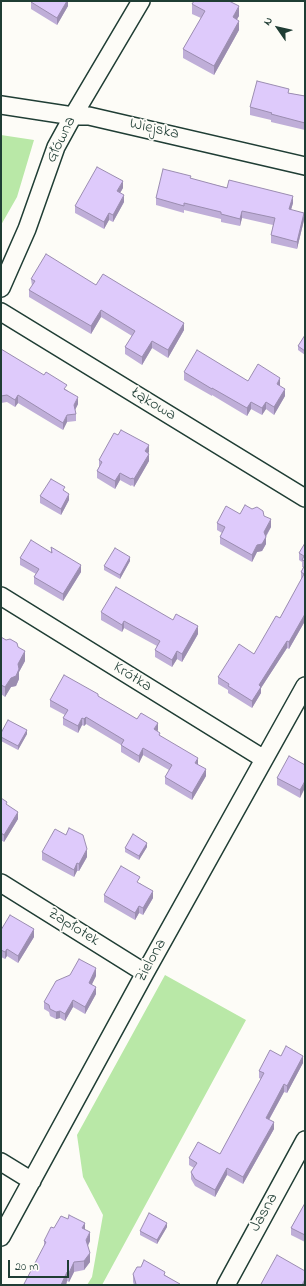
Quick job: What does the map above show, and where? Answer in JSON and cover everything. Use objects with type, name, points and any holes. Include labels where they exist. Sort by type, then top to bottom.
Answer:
[{"type":"street","name":"Główna","points":[[1,288],[27,228],[56,147],[141,1]]},
{"type":"street","name":"Wiejska","points":[[1,105],[73,116],[89,116],[305,166]]},
{"type":"street","name":"Łąkowa","points":[[1,312],[305,498]]},
{"type":"street","name":"Krótka","points":[[1,596],[264,760]]},
{"type":"street","name":"Zielona","points":[[1,1237],[145,973],[305,686]]},
{"type":"street","name":"Zapłotek","points":[[1,883],[145,973]]},
{"type":"street","name":"Jasna","points":[[226,1285],[305,1140]]},
{"type":"street","points":[[1,1162],[32,1181]]},
{"type":"green space","points":[[1,135],[34,140],[17,197],[1,225]]},
{"type":"green space","points":[[165,975],[246,1020],[102,1285],[87,1285],[92,1277],[103,1215],[83,1177],[77,1135]]},
{"type":"building","points":[[67,1],[57,18],[31,2]]},
{"type":"building","points":[[194,1],[229,1],[239,6],[233,17],[239,21],[214,66],[183,49],[205,11],[192,4]]},
{"type":"building","points":[[257,81],[289,89],[288,93],[305,96],[305,123],[250,107]]},
{"type":"building","points":[[97,167],[123,181],[117,191],[124,195],[113,215],[109,213],[104,222],[75,206]]},
{"type":"building","points":[[163,169],[191,176],[190,178],[227,188],[229,180],[293,196],[289,209],[304,213],[297,242],[271,235],[275,218],[242,211],[240,219],[221,214],[221,212],[184,203],[184,206],[156,198]]},
{"type":"building","points":[[46,254],[96,285],[103,274],[184,323],[168,350],[152,341],[142,357],[125,347],[135,331],[101,310],[91,326],[29,290],[35,281],[31,279]]},
{"type":"building","points":[[305,335],[305,351],[298,346]]},
{"type":"building","points":[[1,349],[44,375],[46,372],[67,385],[64,389],[78,397],[74,405],[76,414],[67,415],[63,423],[18,395],[15,400],[7,395],[1,396]]},
{"type":"building","points":[[197,350],[248,381],[258,364],[280,378],[277,384],[285,389],[274,407],[266,402],[262,408],[251,402],[247,408],[184,372]]},
{"type":"building","points":[[121,430],[149,445],[145,451],[149,454],[134,479],[120,473],[115,481],[97,471],[102,462],[99,460],[114,433],[118,435]]},
{"type":"building","points":[[51,479],[65,487],[63,490],[69,494],[61,509],[40,496]]},
{"type":"building","points":[[245,505],[252,509],[257,507],[263,511],[264,516],[271,519],[264,532],[266,537],[262,544],[257,545],[252,555],[220,537],[225,527],[217,523],[226,506],[240,514]]},
{"type":"building","points":[[31,540],[52,553],[51,547],[81,565],[63,594],[34,577],[39,569],[20,558]]},
{"type":"building","points":[[305,543],[305,561],[302,560],[304,556],[299,553]]},
{"type":"building","points":[[115,548],[130,557],[120,575],[104,566]]},
{"type":"building","points":[[305,565],[305,614],[289,642],[287,641],[259,685],[261,687],[252,701],[228,686],[229,684],[218,677],[239,644],[254,654],[276,616],[280,618],[304,574],[301,572]]},
{"type":"building","points":[[116,587],[173,620],[176,614],[198,626],[182,654],[177,651],[172,660],[155,650],[160,641],[124,621],[122,625],[101,612]]},
{"type":"building","points":[[1,637],[6,640],[10,639],[17,643],[18,647],[25,651],[18,664],[19,669],[16,676],[11,678],[5,687],[1,685]]},
{"type":"building","points":[[64,675],[98,694],[98,696],[137,719],[141,713],[158,723],[154,729],[160,733],[159,735],[198,758],[195,763],[206,769],[192,793],[165,777],[172,765],[143,748],[139,756],[121,745],[124,740],[86,717],[84,719],[82,718],[78,726],[63,718],[68,710],[50,700]]},
{"type":"building","points":[[8,720],[27,730],[18,746],[1,737],[1,733]]},
{"type":"building","points":[[289,756],[305,765],[305,781],[300,790],[277,778]]},
{"type":"building","points":[[1,798],[7,802],[6,804],[18,812],[4,835],[1,833]]},
{"type":"building","points":[[69,828],[83,835],[87,849],[74,870],[42,852],[55,829],[66,835]]},
{"type":"building","points":[[133,834],[147,843],[139,856],[125,848]]},
{"type":"building","points":[[121,866],[140,877],[137,882],[153,891],[143,908],[139,906],[135,913],[104,895]]},
{"type":"building","points":[[10,915],[34,929],[18,956],[7,949],[5,952],[1,950],[1,930]]},
{"type":"building","points":[[79,959],[96,968],[89,983],[96,987],[85,1007],[73,1000],[65,1014],[60,1011],[56,1012],[50,1009],[49,1005],[44,1002],[56,981],[70,975]]},
{"type":"building","points":[[286,1046],[303,1056],[287,1086],[284,1084],[266,1118],[274,1122],[243,1177],[227,1168],[215,1190],[195,1179],[191,1172],[197,1163],[189,1158],[198,1142],[220,1154],[264,1073],[259,1071],[270,1050],[281,1056]]},
{"type":"building","points":[[305,1203],[305,1235],[291,1228]]},
{"type":"building","points":[[149,1213],[167,1223],[157,1240],[140,1231]]},
{"type":"building","points":[[69,1215],[85,1223],[82,1228],[90,1232],[86,1240],[90,1253],[84,1261],[74,1262],[61,1285],[24,1284],[46,1242],[44,1241],[51,1227],[54,1228],[61,1216],[68,1219]]},
{"type":"building","points":[[277,1255],[305,1271],[305,1279],[302,1285],[261,1284]]},
{"type":"building","points":[[144,1260],[165,1272],[164,1275],[180,1284],[137,1285],[133,1274],[137,1267],[141,1267]]}]
